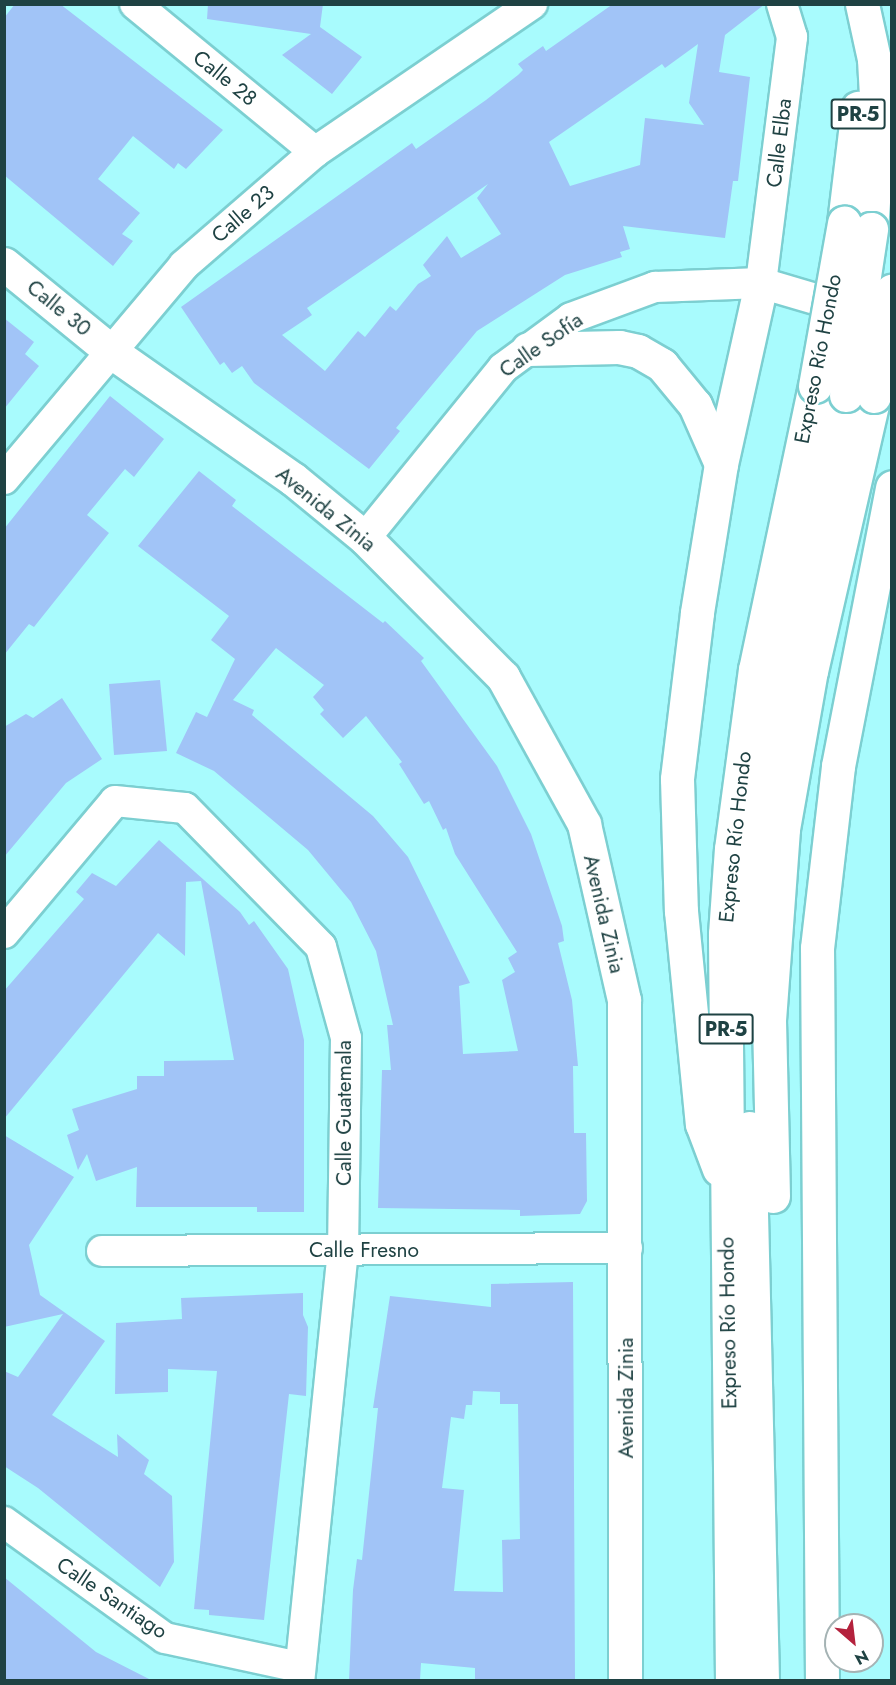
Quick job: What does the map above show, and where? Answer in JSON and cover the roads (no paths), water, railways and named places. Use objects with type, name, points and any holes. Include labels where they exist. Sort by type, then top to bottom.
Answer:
[{"type":"main road","name":"Expreso Río Hondo","points":[[732,1680],[725,934],[731,849],[755,670],[815,386],[857,226],[860,4]]},
{"type":"main road","points":[[783,1680],[770,1008],[783,829],[860,395],[857,226]]},
{"type":"main road","name":"Calle 30","points":[[4,264],[113,353]]},
{"type":"main road","points":[[727,1189],[702,1125],[677,834],[678,768],[697,612],[721,464],[761,283]]},
{"type":"main road","points":[[762,1680],[747,991],[756,862],[782,689],[860,395],[891,291]]},
{"type":"main road","points":[[528,349],[619,347],[638,351],[662,364],[695,405],[721,464]]},
{"type":"main road","name":"Avenida Zinia","points":[[113,353],[293,479],[365,538],[503,676],[584,824],[624,1000],[627,1248],[625,1680]]},
{"type":"main road","points":[[822,1680],[817,948],[838,766],[891,487]]},
{"type":"street","name":"Calle 28","points":[[135,4],[164,14],[315,152]]},
{"type":"street","name":"Calle Elba","points":[[761,283],[792,37],[782,4]]},
{"type":"street","name":"Calle 23","points":[[4,479],[113,353],[184,265],[315,152],[523,7]]},
{"type":"street","name":"Calle Sofía","points":[[365,538],[502,368],[572,318],[655,287],[761,283],[891,322]]},
{"type":"street","name":"Calle Guatemala","points":[[4,933],[115,801],[185,808],[321,947],[346,1038],[343,1250],[299,1674]]},
{"type":"street","name":"Calle Fresno","points":[[102,1251],[627,1248]]},
{"type":"street","name":"Calle Santiago","points":[[4,1522],[165,1638],[299,1674]]}]
